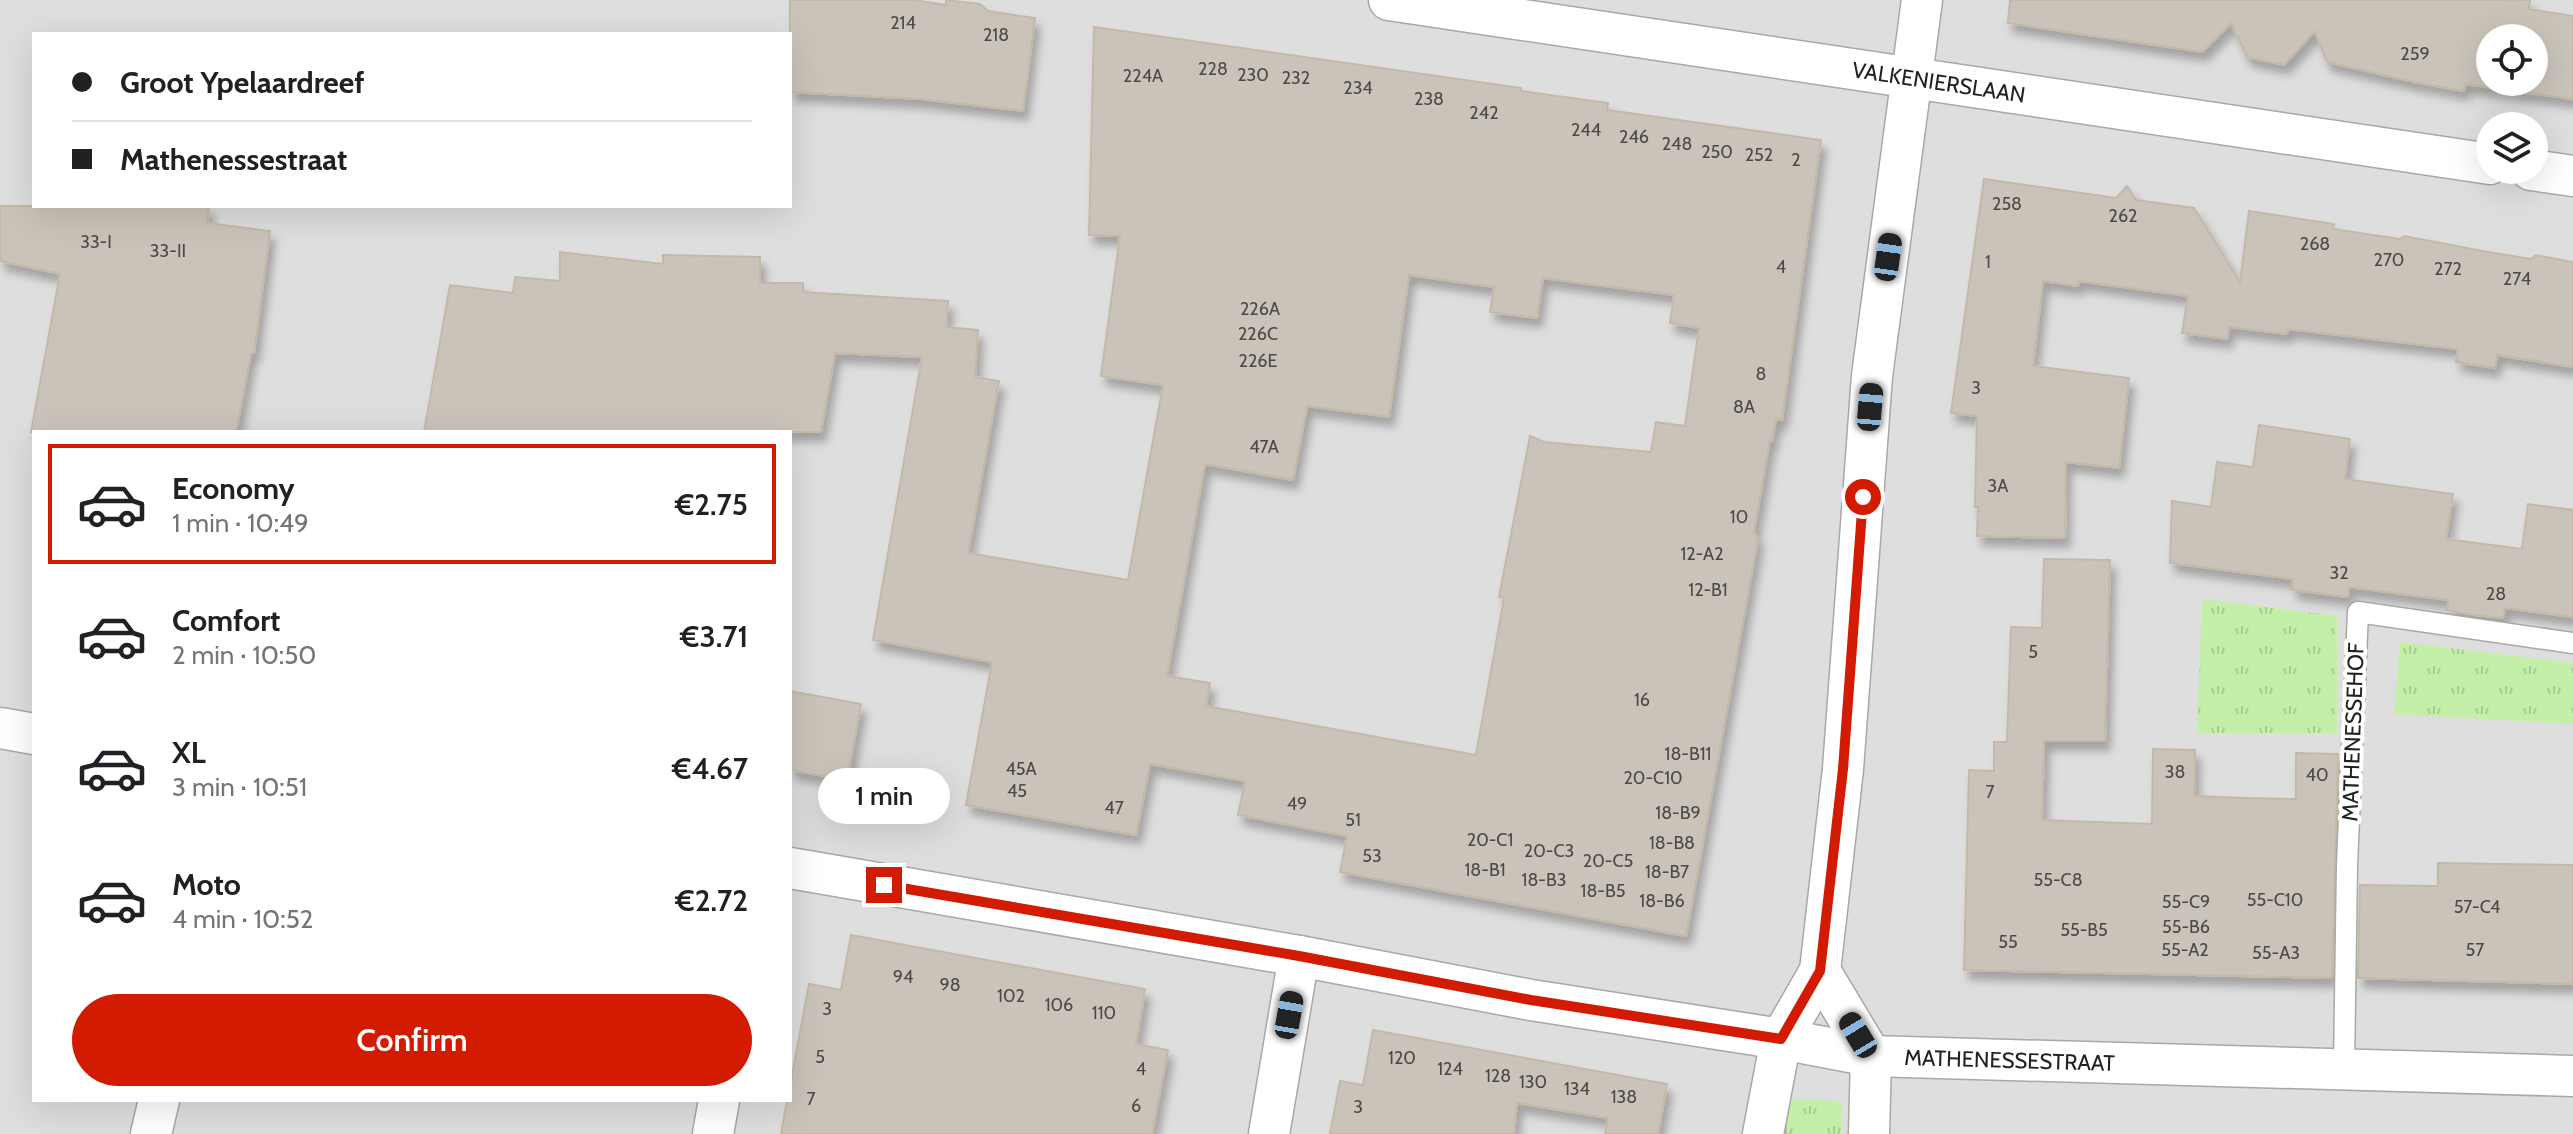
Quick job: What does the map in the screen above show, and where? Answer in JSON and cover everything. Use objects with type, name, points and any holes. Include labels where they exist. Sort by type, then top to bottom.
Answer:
[{"type":"street","name":"VALKENIERSLAAN","points":[[1389,0],[2476,162]]},
{"type":"street","points":[[1763,1134],[1781,1039],[1820,971],[1843,769],[1872,376],[1922,0]]},
{"type":"street","points":[[2548,172],[2573,176]]},
{"type":"street","points":[[0,728],[32,734]]},
{"type":"street","name":"MATHENESSESTRAAT","points":[[792,868],[1299,956],[1531,1000],[1871,1056],[2573,1076]]},
{"type":"street","points":[[1269,1134],[1299,956]]},
{"type":"street","points":[[1820,971],[1871,1056],[1869,1134]]},
{"type":"street","points":[[151,1134],[159,1102]]},
{"type":"street","points":[[713,1134],[719,1102]]},
{"type":"lane","name":"MATHENESSEHOF","points":[[2344,1069],[2347,865],[2358,612],[2573,643]]},
{"type":"shaded area","points":[[0,0],[2573,0],[2573,1134],[0,1134]]},
{"type":"green space","points":[[2202,599],[2337,616],[2337,733],[2197,733]]},
{"type":"green space","points":[[2400,642],[2573,663],[2573,724],[2394,714]]},
{"type":"green space","points":[[1783,1099],[1842,1101],[1841,1134],[1779,1134]]},
{"type":"building","points":[[790,0],[914,0],[946,5],[946,0],[980,4],[988,11],[1035,18],[1023,111],[921,99],[792,92]]},
{"type":"building","points":[[2010,0],[2530,0],[2529,9],[2573,16],[2573,99],[2548,96],[2548,24],[2476,24],[2476,86],[2465,84],[2464,91],[2327,62],[2315,31],[2284,65],[2247,57],[2231,23],[2202,52],[2008,23]]},
{"type":"building","points":[[1094,27],[1521,88],[1521,91],[1608,103],[1607,110],[1821,140],[1782,420],[1776,419],[1770,440],[1754,532],[1758,539],[1686,936],[1340,872],[1347,836],[1238,815],[1245,781],[1150,764],[1136,835],[966,805],[992,662],[873,640],[922,357],[835,353],[821,432],[424,430],[450,285],[513,293],[515,277],[560,281],[560,252],[663,264],[663,255],[760,257],[760,283],[803,283],[803,292],[948,301],[946,327],[978,330],[975,377],[999,381],[968,553],[1128,580],[1163,385],[1101,376],[1120,236],[1089,235]],"holes":[[[1409,275],[1494,287],[1490,312],[1537,318],[1543,278],[1674,295],[1670,323],[1699,328],[1685,426],[1656,422],[1651,452],[1544,442],[1530,436],[1499,597],[1504,598],[1476,755],[1206,706],[1210,683],[1167,676],[1205,464],[1293,480],[1307,406],[1389,417]]]},
{"type":"building","points":[[1984,179],[2116,198],[2127,186],[2136,200],[2194,208],[2240,282],[2249,211],[2334,224],[2333,229],[2400,239],[2404,236],[2531,259],[2536,255],[2573,262],[2573,367],[2497,355],[2495,368],[2456,362],[2458,349],[2288,329],[2287,334],[2229,327],[2227,339],[2182,333],[2188,296],[2079,281],[2078,286],[2043,281],[2033,366],[2129,378],[2119,468],[2066,462],[2065,538],[1977,536],[1977,416],[1951,413]]},
{"type":"building","points":[[0,206],[209,208],[207,223],[270,231],[254,353],[251,353],[236,430],[31,432],[60,274],[0,261]]},
{"type":"building","points":[[2259,425],[2350,439],[2345,479],[2453,494],[2446,539],[2522,549],[2528,504],[2573,510],[2573,617],[2505,608],[2503,618],[2475,615],[2447,610],[2449,600],[2349,587],[2348,597],[2292,590],[2293,579],[2170,563],[2172,501],[2211,507],[2217,462],[2253,467]]},
{"type":"building","points":[[2044,559],[2110,560],[2105,741],[2044,741],[2042,820],[2152,824],[2153,749],[2195,750],[2194,796],[2245,798],[2296,799],[2296,753],[2338,754],[2332,978],[1964,970],[1969,770],[1994,771],[1994,742],[2007,742],[2011,627],[2042,628]]},
{"type":"building","points":[[792,691],[861,704],[847,780],[792,770]]},
{"type":"building","points":[[2438,863],[2573,865],[2573,984],[2358,978],[2360,885],[2438,886]]},
{"type":"building","points":[[851,935],[1145,989],[1136,1044],[1168,1050],[1152,1134],[781,1134],[787,1102],[792,1102],[792,1075],[809,984],[841,990]]},
{"type":"building","points":[[1373,1030],[1667,1084],[1658,1134],[1605,1134],[1608,1118],[1517,1103],[1514,1134],[1330,1134],[1340,1081],[1363,1085]]},
{"type":"route","points":[[884,885],[1299,956],[1531,1000],[1781,1039],[1820,971],[1843,769],[1863,497]]}]
